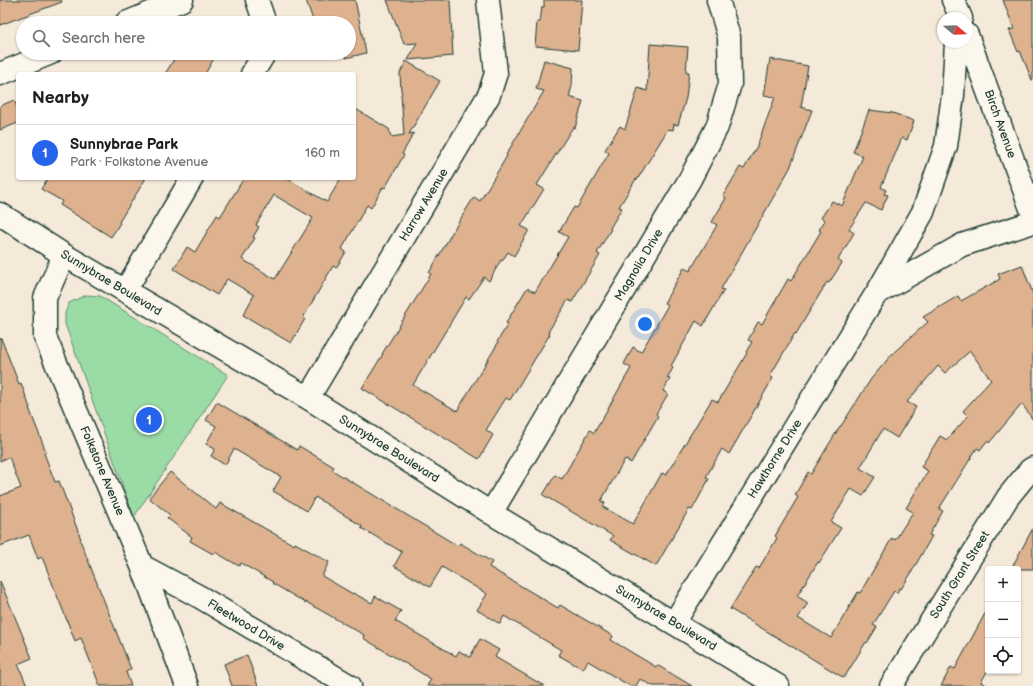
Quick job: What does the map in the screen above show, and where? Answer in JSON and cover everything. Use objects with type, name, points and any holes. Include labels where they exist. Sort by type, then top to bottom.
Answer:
[{"type":"street","points":[[143,16],[182,0]]},
{"type":"street","points":[[257,0],[263,16]]},
{"type":"street","name":"Harrow Avenue","points":[[308,398],[489,94],[496,73],[488,0]]},
{"type":"street","name":"Magnolia Drive","points":[[491,513],[690,179],[717,126],[730,84],[729,37],[718,0]]},
{"type":"street","name":"Hawthorne Drive","points":[[674,623],[876,294],[923,212],[946,146],[953,95],[956,48]]},
{"type":"street","name":"Birch Avenue","points":[[972,48],[1033,214]]},
{"type":"street","points":[[0,74],[35,60]]},
{"type":"street","points":[[253,72],[261,60]]},
{"type":"street","points":[[125,291],[191,180]]},
{"type":"street","name":"Sunnybrae Boulevard","points":[[0,214],[64,255],[308,398],[491,513],[778,686]]},
{"type":"street","name":"Hawthorne Drive","points":[[876,294],[962,245],[1033,222]]},
{"type":"street","name":"Folkstone Avenue","points":[[64,255],[45,298],[45,337],[142,566],[187,686]]},
{"type":"street","name":"South Grant Street","points":[[891,686],[1008,497],[1033,468]]},
{"type":"street","name":"Fleetwood Drive","points":[[142,566],[200,598],[350,686]]},
{"type":"green space","points":[[86,295],[100,296],[228,375],[134,517],[65,324],[65,313],[69,303]]},
{"type":"building","points":[[0,0],[61,0],[62,2],[24,16],[16,16],[16,19],[0,25]]},
{"type":"building","points":[[306,0],[355,0],[366,53],[356,56],[356,16],[312,16]]},
{"type":"building","points":[[387,0],[450,0],[453,56],[408,60],[417,43],[404,44]]},
{"type":"building","points":[[544,0],[582,0],[578,50],[535,46],[537,22],[540,22],[542,7],[544,7]]},
{"type":"building","points":[[1003,0],[1033,0],[1033,80],[1020,51],[1018,52],[1009,30],[1014,29]]},
{"type":"building","points":[[650,44],[688,47],[686,72],[689,72],[686,98],[678,125],[674,124],[673,130],[668,129],[637,180],[636,179],[619,207],[622,208],[597,253],[600,255],[572,302],[568,300],[548,332],[550,334],[510,400],[506,398],[486,430],[493,435],[479,459],[362,388],[431,274],[429,273],[453,231],[474,197],[480,201],[544,91],[536,89],[544,60],[573,68],[572,86],[569,97],[583,101],[575,128],[573,127],[537,185],[544,189],[521,226],[529,230],[514,256],[508,252],[502,261],[501,260],[489,281],[484,277],[469,299],[466,297],[413,385],[457,411],[498,343],[497,342],[508,324],[506,323],[527,288],[535,292],[568,237],[559,232],[574,207],[577,208],[609,153],[605,150],[620,126],[625,129],[638,88],[647,91]]},
{"type":"building","points":[[770,59],[808,66],[801,107],[812,110],[790,168],[721,289],[724,290],[703,326],[696,321],[671,366],[673,368],[667,378],[670,379],[663,391],[668,394],[656,414],[658,416],[631,463],[625,459],[601,501],[605,503],[603,507],[633,524],[662,473],[666,475],[712,399],[718,402],[747,353],[746,352],[752,342],[748,340],[758,322],[762,324],[788,279],[791,281],[821,231],[819,230],[825,220],[821,218],[832,201],[842,206],[863,156],[853,152],[869,110],[893,113],[914,121],[907,140],[902,138],[881,187],[886,190],[884,194],[888,195],[881,210],[866,203],[849,229],[854,233],[838,260],[842,263],[829,283],[827,282],[796,334],[795,333],[770,376],[773,378],[729,454],[722,449],[706,477],[709,479],[692,510],[689,509],[656,566],[610,540],[613,536],[543,495],[555,475],[562,479],[590,430],[594,433],[631,368],[624,364],[633,347],[641,352],[668,305],[664,303],[684,268],[690,271],[717,225],[712,222],[726,198],[723,196],[740,167],[744,169],[757,146],[775,97],[764,95]]},
{"type":"building","points":[[174,60],[213,60],[206,72],[166,72]]},
{"type":"building","points":[[406,61],[440,81],[409,134],[414,133],[402,154],[404,155],[385,188],[383,187],[371,208],[367,205],[342,249],[346,252],[336,268],[333,266],[303,318],[305,319],[291,343],[243,315],[254,295],[227,279],[217,295],[174,269],[187,247],[195,252],[217,215],[220,217],[243,180],[289,180],[327,202],[340,180],[356,180],[356,109],[389,129],[391,137],[404,135],[400,73]],"holes":[[[274,195],[313,218],[275,279],[242,259],[255,238],[253,237],[259,227],[256,225]]]},
{"type":"building","points":[[14,100],[16,104],[16,124],[0,130],[0,106]]},
{"type":"building","points":[[47,180],[145,180],[111,237],[60,205],[62,201],[41,189]]},
{"type":"building","points":[[1022,265],[1033,294],[1033,420],[1022,404],[989,443],[987,441],[980,450],[977,448],[939,509],[943,511],[929,535],[932,536],[910,575],[901,589],[899,588],[897,593],[894,591],[873,625],[877,627],[844,678],[730,609],[756,567],[759,568],[777,538],[775,536],[798,497],[795,495],[808,472],[811,474],[871,379],[893,353],[928,322],[923,317],[958,296],[961,301],[1000,279],[998,274]],"holes":[[[970,351],[991,380],[963,411],[968,416],[947,440],[940,436],[921,467],[928,471],[906,508],[913,512],[895,540],[892,538],[860,593],[858,592],[831,638],[798,618],[808,603],[797,596],[841,528],[831,522],[851,489],[863,496],[875,477],[860,468],[883,429],[897,438],[916,407],[907,402],[938,366],[945,373]]]},
{"type":"building","points":[[1,338],[19,384],[21,383],[46,452],[44,453],[55,482],[59,481],[81,539],[80,540],[131,669],[126,672],[131,686],[100,686],[81,638],[75,641],[42,557],[38,559],[29,535],[0,546],[0,496],[21,488],[9,457],[0,461]]},
{"type":"building","points":[[217,402],[297,450],[299,446],[334,467],[332,470],[458,546],[460,543],[492,562],[489,567],[558,608],[560,605],[613,636],[611,640],[656,667],[657,665],[692,686],[653,686],[640,679],[636,686],[630,686],[588,661],[583,669],[558,655],[561,650],[504,616],[500,624],[477,610],[487,594],[442,567],[430,587],[394,566],[402,552],[361,528],[362,526],[315,497],[307,511],[273,491],[281,477],[234,449],[225,465],[211,456],[215,449],[206,444],[216,426],[206,420]]},
{"type":"building","points":[[170,472],[216,509],[220,503],[294,545],[295,543],[329,562],[322,576],[372,603],[375,596],[401,611],[395,621],[456,656],[459,651],[470,657],[480,639],[499,650],[495,657],[544,686],[427,686],[431,679],[363,638],[364,635],[306,603],[241,563],[239,566],[215,552],[213,554],[190,541],[192,537],[167,518],[170,515],[149,498]]},
{"type":"building","points":[[1033,528],[1033,569],[1021,569],[1021,566],[1013,566]]},
{"type":"building","points":[[0,581],[32,658],[18,664],[27,686],[0,686]]},
{"type":"building","points":[[985,614],[986,674],[981,682],[988,686],[941,686],[951,667],[955,669]]},
{"type":"building","points":[[247,655],[258,686],[232,686],[224,664]]},
{"type":"place","name":"Sunnybrae Park","points":[[149,420]]}]
